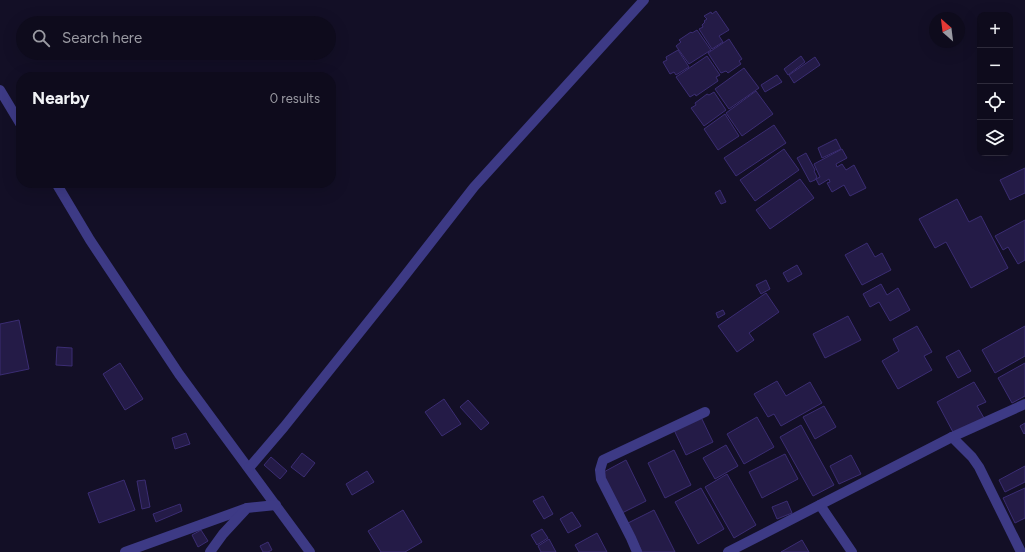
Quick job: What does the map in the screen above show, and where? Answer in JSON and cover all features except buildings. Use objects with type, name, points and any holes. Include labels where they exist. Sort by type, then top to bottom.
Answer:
[{"type":"street","points":[[249,468],[289,421],[392,293],[474,187],[644,0]]},
{"type":"street","points":[[0,90],[16,117]]},
{"type":"street","points":[[59,188],[90,240],[179,374],[310,552]]},
{"type":"street","points":[[728,552],[952,437],[1025,404]]},
{"type":"street","points":[[637,552],[601,479],[600,470],[603,460],[705,412]]},
{"type":"street","points":[[952,437],[980,467],[1021,552]]},
{"type":"street","points":[[125,552],[247,508],[276,505]]},
{"type":"street","points":[[820,505],[852,552]]},
{"type":"street","points":[[210,552],[223,534],[247,508]]}]
